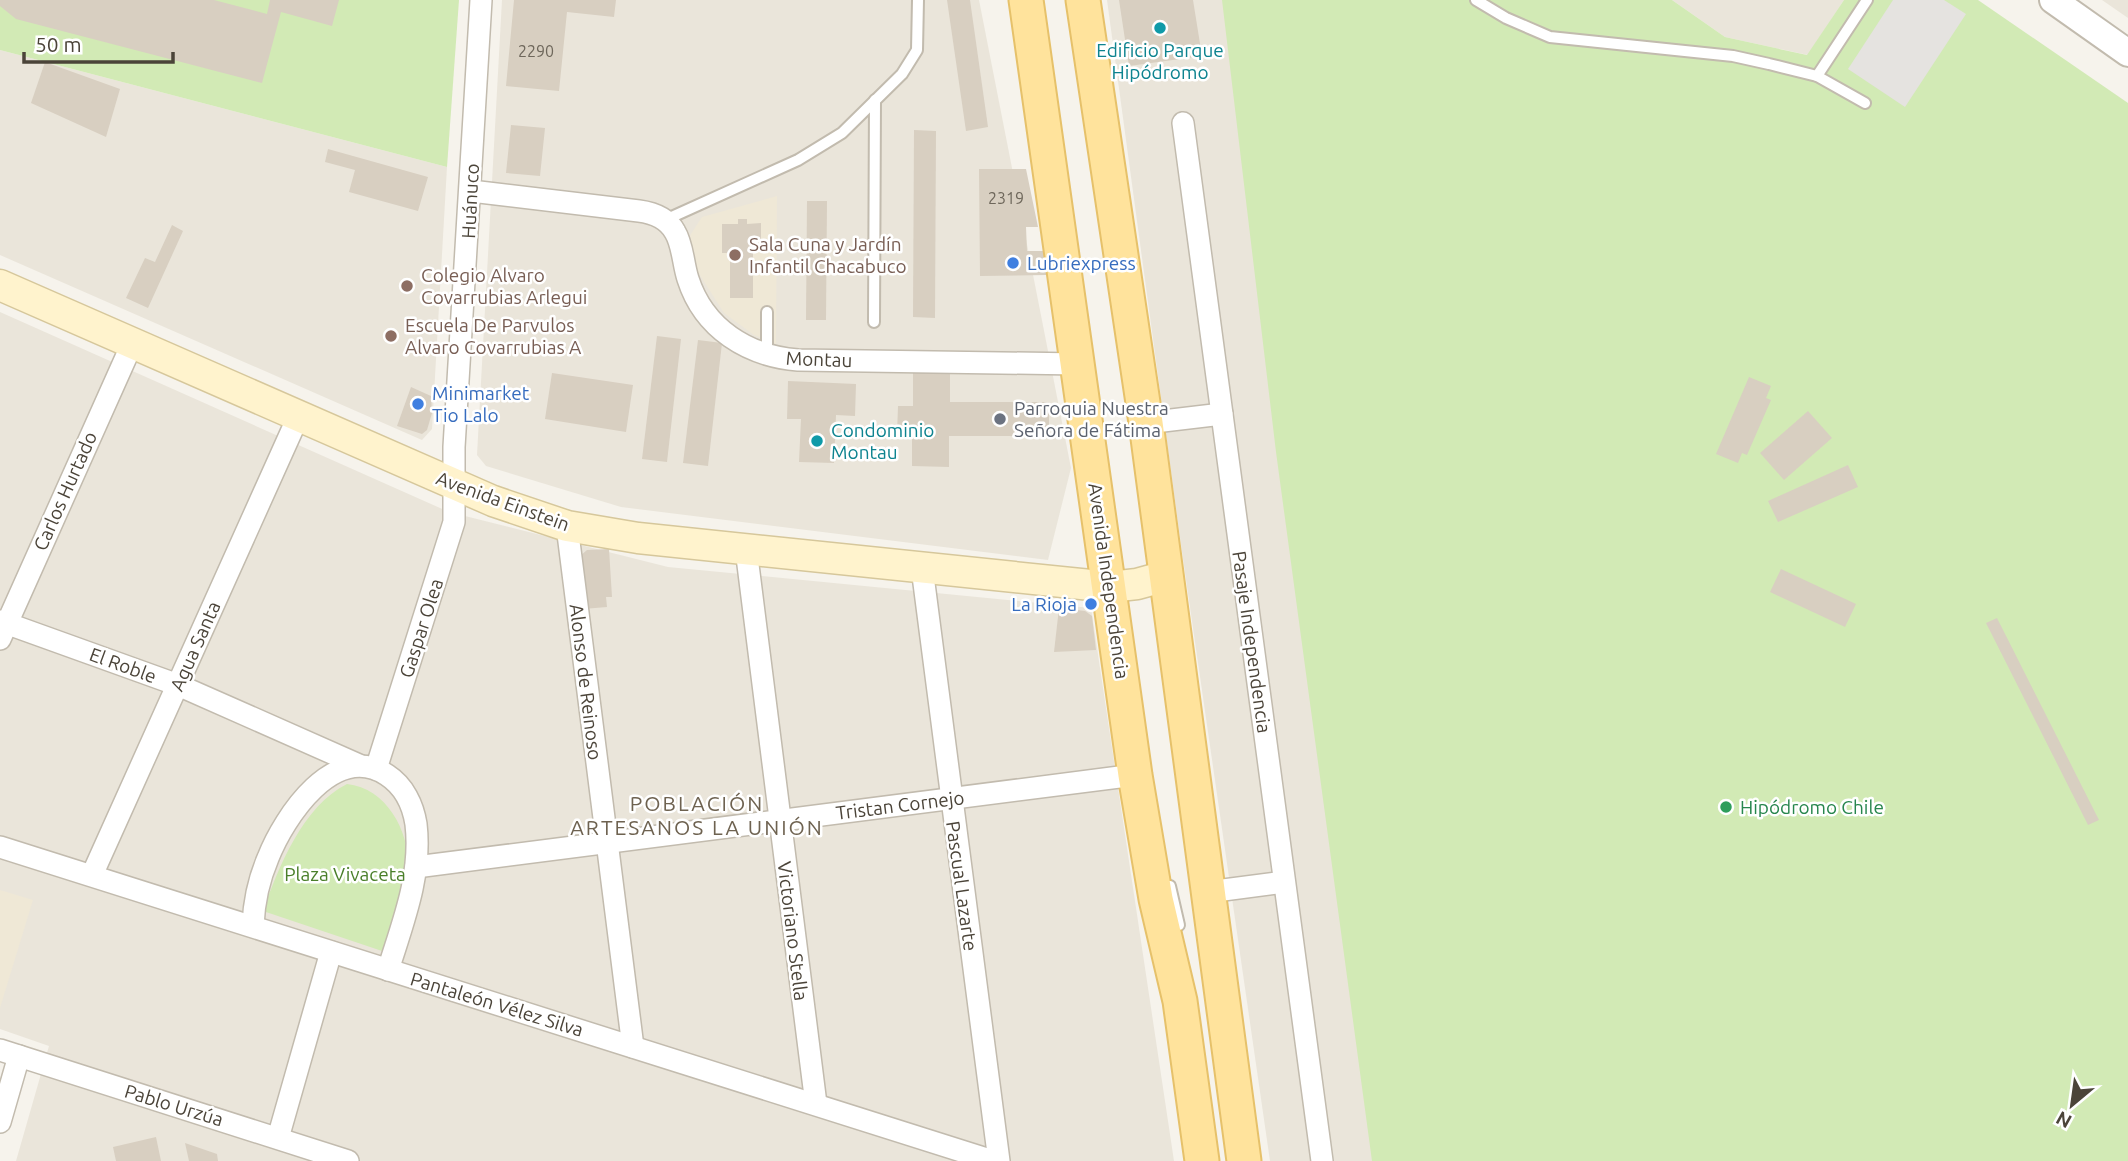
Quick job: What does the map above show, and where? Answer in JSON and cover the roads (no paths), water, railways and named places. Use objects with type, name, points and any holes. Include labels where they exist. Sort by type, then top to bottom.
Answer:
[{"type":"main road","name":"Avenida Independencia","points":[[1026,0],[1079,365],[1138,583],[1208,892],[1244,1161]]},
{"type":"main road","name":"Avenida Independencia","points":[[1083,0],[1146,423],[1138,583],[1135,775],[1156,899],[1180,1001],[1207,1154]]},
{"type":"main road","name":"Avenida Einstein","points":[[0,285],[455,486],[567,526],[638,538],[922,568],[1138,583]]},
{"type":"street","name":"Huánuco","points":[[455,486],[454,447],[481,0]]},
{"type":"street","points":[[2053,0],[2128,53]]},
{"type":"street","name":"Pasaje Independencia","points":[[1183,123],[1322,1161]]},
{"type":"street","points":[[471,191],[644,211],[665,220]]},
{"type":"street","name":"Montau","points":[[665,220],[677,235],[689,282],[709,318],[737,343],[767,355],[798,360],[1079,365]]},
{"type":"street","name":"Carlos Hurtado","points":[[2,628],[132,344]]},
{"type":"street","points":[[1146,423],[1222,414]]},
{"type":"street","name":"Agua Santa","points":[[92,875],[298,418]]},
{"type":"street","name":"Gaspar Olea","points":[[368,767],[454,522],[455,486]]},
{"type":"street","name":"Alonso de Reinoso","points":[[567,526],[633,1047]]},
{"type":"street","name":"Victoriano Stella","points":[[746,549],[816,1104]]},
{"type":"street","name":"Pascual Lazarte","points":[[922,568],[996,1161]]},
{"type":"street","name":"El Roble","points":[[2,628],[178,685],[368,767]]},
{"type":"street","points":[[253,925],[264,868],[290,817],[327,779],[347,768],[368,767],[399,784],[413,810],[416,867],[412,896],[388,970]]},
{"type":"street","name":"Tristan Cornejo","points":[[416,867],[1135,775]]},
{"type":"street","name":"Pantaleón Vélez Silva","points":[[0,847],[996,1161]]},
{"type":"street","points":[[1208,892],[1284,882]]},
{"type":"street","points":[[278,1138],[331,952]]},
{"type":"street","points":[[0,1122],[9,1053]]},
{"type":"street","name":"Pablo Urzúa","points":[[9,1053],[278,1138],[311,1155],[348,1161]]},
{"type":"lane","points":[[665,220],[798,160],[842,133],[902,74],[917,50],[918,0]]},
{"type":"lane","points":[[1072,0],[1115,302]]},
{"type":"lane","points":[[1476,0],[1506,18],[1550,37],[1733,57],[1817,76],[1865,103]]},
{"type":"lane","points":[[1817,76],[1867,0]]},
{"type":"lane","points":[[874,322],[875,100]]},
{"type":"lane","points":[[767,312],[767,355]]},
{"type":"lane","points":[[1167,876],[1180,931]]},
{"type":"lane","points":[[1207,1154],[1214,1161]]},
{"type":"place","name":"Edificio Parque Hipódromo","points":[[1160,28]]},
{"type":"place","name":"Sala Cuna y Jardín Infantil Chacabuco","points":[[735,255]]},
{"type":"place","name":"Lubriexpress","points":[[1013,263]]},
{"type":"place","name":"Colegio Alvaro Covarrubias Arlegui","points":[[407,286]]},
{"type":"place","name":"Escuela De Parvulos Alvaro Covarrubias A","points":[[391,336]]},
{"type":"place","name":"Minimarket Tio Lalo","points":[[418,404]]},
{"type":"place","name":"Parroquia Nuestra Señora de Fátima","points":[[1000,419]]},
{"type":"place","name":"Condominio Montau","points":[[817,441]]},
{"type":"place","name":"La Rioja","points":[[1091,604]]},
{"type":"place","name":"Hipódromo Chile","points":[[1726,807]]},
{"type":"district","name":"POBLACIÓN ARTESANOS LA UNIÓN","points":[[697,816]]},
{"type":"park label","name":"Plaza Vivaceta","points":[[345,874]]}]
